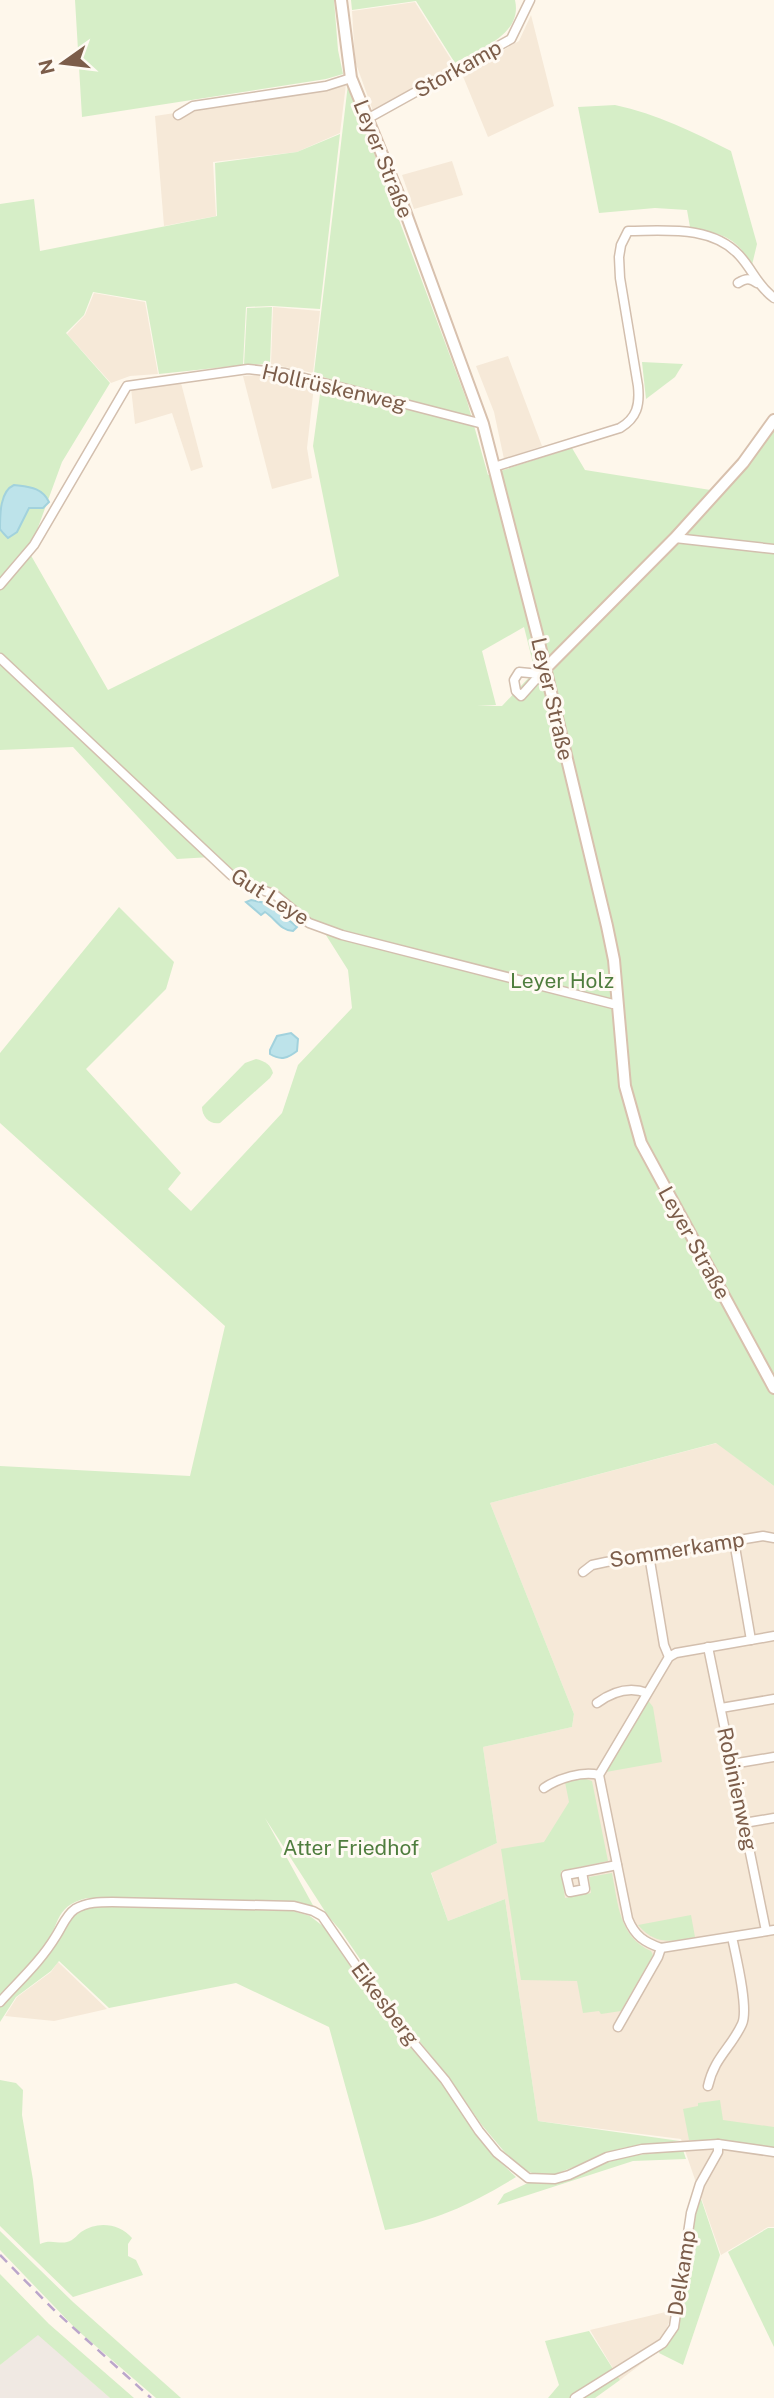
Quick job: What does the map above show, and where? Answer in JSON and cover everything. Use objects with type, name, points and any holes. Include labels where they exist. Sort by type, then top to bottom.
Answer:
[{"type":"street","name":"Leyer Straße","points":[[341,0],[351,78],[405,211],[483,424],[614,960],[625,1086],[635,1124],[662,1184],[774,1388]]},
{"type":"street","name":"Storkamp","points":[[367,120],[511,39],[530,0]]},
{"type":"street","points":[[178,115],[193,106],[326,86],[351,78]]},
{"type":"street","points":[[494,467],[620,428],[635,415],[639,400],[638,386],[619,257],[628,231],[686,230],[714,240],[738,254],[757,283]]},
{"type":"street","points":[[738,283],[751,279],[774,298]]},
{"type":"street","name":"Hollrüskenweg","points":[[0,585],[34,545],[127,386],[263,369],[483,424]]},
{"type":"street","points":[[543,671],[675,538],[743,463],[774,420]]},
{"type":"street","points":[[675,538],[774,549]]},
{"type":"street","name":"Gut Leye","points":[[0,658],[231,875],[249,886],[274,894],[309,923],[342,935],[613,1004]]},
{"type":"street","name":"Sommerkamp","points":[[583,1572],[592,1564],[763,1536],[774,1538]]},
{"type":"street","points":[[734,1541],[751,1640]]},
{"type":"street","points":[[649,1555],[664,1645],[669,1657]]},
{"type":"street","points":[[770,1930],[661,1948],[645,1942],[632,1929],[628,1919],[599,1775],[669,1657],[676,1653],[774,1636]]},
{"type":"street","name":"Robinienweg","points":[[708,1647],[744,1824],[770,1930]]},
{"type":"street","points":[[597,1703],[611,1693],[638,1689],[647,1693]]},
{"type":"street","points":[[720,1708],[774,1699]]},
{"type":"street","points":[[732,1764],[774,1757]]},
{"type":"street","points":[[544,1788],[555,1780],[590,1773],[599,1775]]},
{"type":"street","points":[[744,1824],[774,1818]]},
{"type":"street","points":[[582,1872],[585,1889],[570,1892],[566,1875],[617,1865]]},
{"type":"street","name":"Eikesberg","points":[[0,2002],[29,1974],[68,1916],[86,1904],[112,1902],[294,1906],[322,1916],[391,2016],[445,2080],[479,2131],[497,2153],[528,2178],[542,2180],[569,2175],[623,2152],[718,2144],[774,2152]]},
{"type":"street","points":[[708,2086],[711,2070],[741,2027],[746,2013],[732,1937]]},
{"type":"street","points":[[618,2027],[661,1948]]},
{"type":"street","name":"Delkamp","points":[[575,2398],[663,2343],[674,2327],[691,2213],[700,2184],[718,2152],[718,2144]]},
{"type":"shaded area","points":[[415,2],[454,64],[373,111],[355,61],[352,11]]},
{"type":"shaded area","points":[[531,15],[554,106],[488,137],[462,74],[519,41]]},
{"type":"shaded area","points":[[346,84],[340,133],[297,152],[213,162],[216,216],[164,226],[155,116],[326,90]]},
{"type":"shaded area","points":[[452,161],[463,195],[414,209],[402,175]]},
{"type":"shaded area","points":[[94,293],[145,302],[158,374],[130,376],[111,383],[67,334],[85,315]]},
{"type":"shaded area","points":[[273,307],[320,311],[313,373],[271,364]]},
{"type":"shaded area","points":[[508,356],[542,446],[504,459],[494,412],[476,366]]},
{"type":"shaded area","points":[[263,375],[314,386],[307,448],[312,478],[272,489],[243,376]]},
{"type":"shaded area","points":[[181,383],[203,467],[191,471],[172,413],[135,424],[131,388]]},
{"type":"shaded area","points":[[717,1443],[774,1486],[774,2227],[768,2227],[721,2255],[681,2139],[538,2121],[505,1899],[448,1921],[431,1872],[497,1843],[483,1747],[572,1727],[574,1714],[490,1503]]},
{"type":"shaded area","points":[[58,1962],[107,2009],[54,2021],[5,2016],[17,1997],[51,1972]]},
{"type":"shaded area","points":[[674,2310],[657,2352],[620,2380],[590,2330]]},
{"type":"shaded area","points":[[38,2334],[110,2398],[0,2398],[0,2365]]},
{"type":"green space","points":[[75,0],[334,0],[343,74],[326,79],[82,117]]},
{"type":"green space","points":[[351,0],[515,0],[516,12],[506,32],[455,63],[416,1],[352,10]]},
{"type":"green space","name":"Leyer Holz","points":[[348,84],[467,401],[488,475],[572,448],[585,470],[723,492],[755,456],[774,429],[774,1486],[716,1443],[490,1503],[574,1714],[572,1727],[483,1747],[497,1843],[431,1873],[448,1921],[505,1899],[538,2121],[680,2141],[622,2148],[553,2175],[537,2175],[513,2162],[481,2124],[448,2076],[398,2015],[328,1916],[265,1818],[315,1909],[289,1901],[87,1898],[62,1912],[48,1943],[0,1997],[0,1466],[190,1476],[225,1326],[0,1123],[0,1053],[119,907],[174,962],[166,989],[86,1069],[181,1173],[168,1189],[191,1211],[282,1113],[298,1065],[352,1008],[348,970],[319,924],[211,857],[177,859],[73,747],[0,750],[0,204],[34,199],[40,251],[217,216],[215,163],[297,152],[340,134],[320,309],[246,307],[243,365],[159,374],[146,301],[93,292],[84,315],[66,333],[110,383],[62,462],[29,552],[108,690],[339,576],[313,446],[321,387],[388,403],[314,373]],"holes":[[[524,627],[535,671],[502,706],[477,706],[496,705],[482,651]]]},
{"type":"green space","points":[[615,105],[660,118],[731,151],[757,244],[752,265],[739,247],[727,238],[690,227],[687,210],[655,208],[599,213],[578,107]]},
{"type":"green space","points":[[272,307],[270,364],[244,365],[247,308]]},
{"type":"green space","points":[[642,362],[683,364],[675,377],[646,399]]},
{"type":"green space","points":[[256,1059],[271,1068],[273,1073],[270,1078],[220,1123],[207,1120],[202,1107],[245,1063]]},
{"type":"green space","points":[[647,1699],[653,1707],[662,1762],[606,1772]]},
{"type":"green space","points":[[583,1778],[592,1781],[608,1861],[561,1871],[565,1898],[591,1893],[589,1877],[612,1873],[626,1928],[640,1945],[653,1955],[621,2011],[601,2014],[599,2011],[583,2013],[577,1981],[521,1980],[501,1849],[544,1842],[569,1802],[565,1782]]},
{"type":"green space","points":[[101,1906],[293,1911],[310,1916],[324,1927],[389,2023],[444,2085],[474,2132],[516,2177],[453,2210],[420,2222],[385,2230],[329,2027],[236,1983],[109,2008],[59,1961],[51,1971],[16,1997],[0,2022],[0,2006],[30,1975],[73,1916],[85,1909]]},
{"type":"green space","points":[[691,1915],[695,1937],[686,1939],[657,1939],[638,1925]]},
{"type":"green space","points":[[0,2080],[16,2083],[23,2090],[22,2115],[40,2244],[67,2242],[87,2228],[108,2225],[121,2229],[132,2238],[128,2244],[128,2256],[136,2260],[143,2275],[73,2297],[0,2226]]},
{"type":"green space","points":[[720,2100],[723,2120],[774,2127],[774,2148],[724,2141],[689,2140],[683,2109],[698,2106],[698,2103]]},
{"type":"green space","points":[[683,2150],[686,2159],[633,2161],[497,2205],[504,2194],[530,2182],[555,2182],[619,2157]]},
{"type":"green space","points":[[696,2184],[720,2255],[683,2365],[659,2353],[675,2310]]},
{"type":"green space","points":[[768,2228],[774,2228],[774,2347],[728,2252]]},
{"type":"green space","points":[[0,2231],[73,2302],[181,2398],[156,2398],[76,2329],[0,2250]]},
{"type":"green space","points":[[0,2274],[49,2324],[134,2398],[110,2398],[38,2335],[0,2365]]},
{"type":"green space","points":[[589,2331],[620,2380],[595,2398],[548,2398],[559,2385],[545,2341]]},
{"type":"water","points":[[14,485],[39,491],[49,502],[43,508],[29,508],[17,532],[8,538],[0,529],[1,510],[6,492]]},
{"type":"water","points":[[251,900],[270,904],[297,927],[293,931],[289,930],[265,912],[261,915],[246,902]]},
{"type":"water","points":[[291,1033],[298,1039],[297,1051],[284,1058],[270,1054],[277,1036]]},
{"type":"railway","points":[[0,2255],[56,2312],[151,2398]]},
{"type":"park label","name":"Atter Friedhof","points":[[351,1848]]}]
